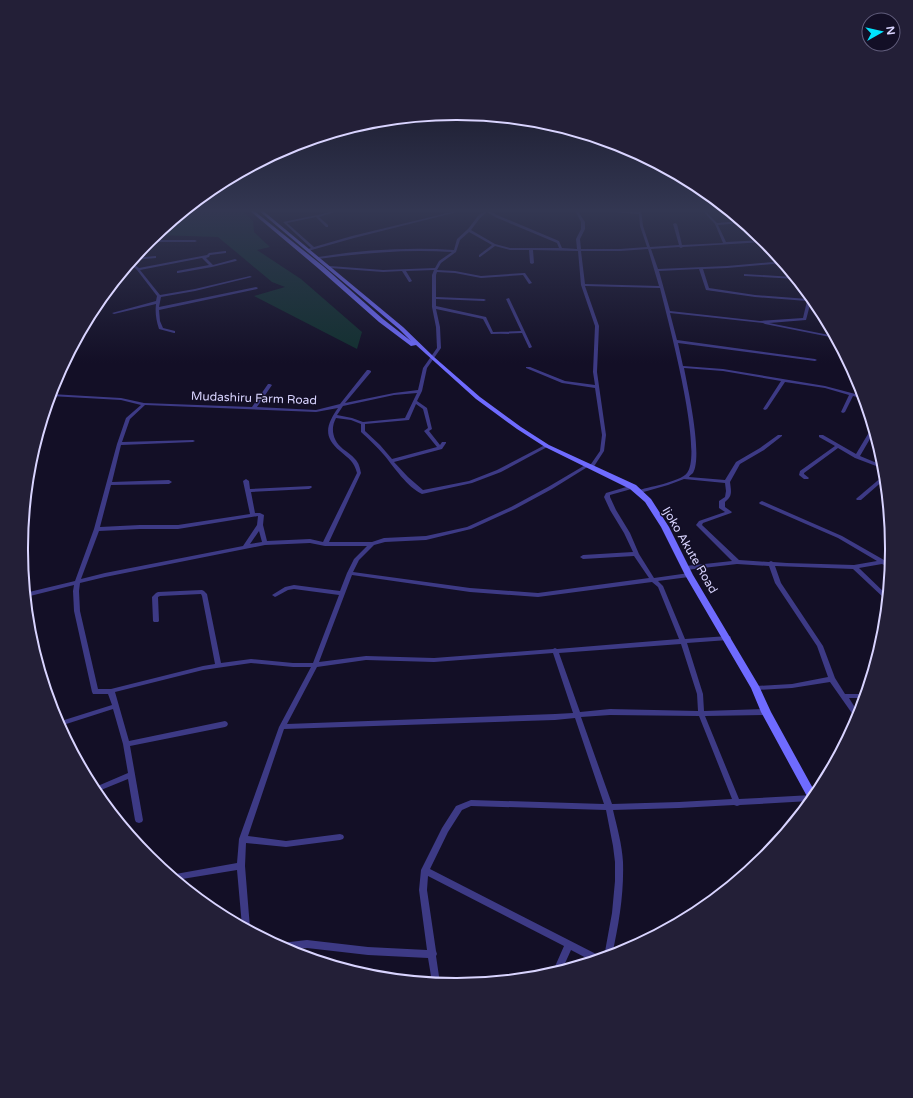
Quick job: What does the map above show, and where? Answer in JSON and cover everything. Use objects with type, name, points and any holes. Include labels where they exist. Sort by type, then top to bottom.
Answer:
[{"type":"main road","name":"Ijoko Akute Road","points":[[312,261],[394,332],[432,358]]},
{"type":"main road","name":"Ijoko Akute Road","points":[[322,261],[401,328],[432,358],[478,398],[519,428],[547,446],[635,490],[648,501],[665,527],[688,571],[756,688],[766,712],[810,792]]},
{"type":"street","points":[[138,269],[180,261]]},
{"type":"street","points":[[207,261],[212,266]]},
{"type":"street","points":[[178,272],[231,261]]},
{"type":"street","points":[[334,416],[352,419],[363,423],[407,419],[412,404],[420,391],[424,368],[439,348],[438,327],[434,307],[434,275],[441,261]]},
{"type":"street","points":[[31,594],[144,566],[265,544],[310,541],[325,544],[372,544],[384,540],[426,538],[469,528],[519,505],[589,466],[602,451],[604,435],[597,387],[595,354],[597,326],[583,285],[580,261]]},
{"type":"street","points":[[654,261],[669,312],[692,422],[694,463],[691,471],[685,478]]},
{"type":"street","points":[[657,270],[701,269],[777,264]]},
{"type":"street","points":[[134,266],[159,296],[157,309],[161,329],[174,332]]},
{"type":"street","points":[[330,267],[383,271],[436,270],[481,277],[524,274],[530,283]]},
{"type":"street","points":[[701,269],[707,289],[755,296],[803,298]]},
{"type":"street","points":[[404,271],[410,281]]},
{"type":"street","points":[[745,275],[788,278]]},
{"type":"street","points":[[159,296],[195,290],[250,277]]},
{"type":"street","points":[[583,285],[661,287]]},
{"type":"street","points":[[157,309],[234,294],[256,288]]},
{"type":"street","points":[[435,298],[484,300]]},
{"type":"street","points":[[508,299],[530,347]]},
{"type":"street","points":[[114,313],[158,302]]},
{"type":"street","points":[[760,322],[805,319],[808,305]]},
{"type":"street","points":[[434,307],[485,318],[492,333],[523,332]]},
{"type":"street","points":[[669,312],[760,322],[828,336]]},
{"type":"street","points":[[675,341],[815,360]]},
{"type":"street","points":[[680,367],[723,370],[825,387],[856,396]]},
{"type":"street","points":[[528,368],[564,382],[597,387]]},
{"type":"street","points":[[325,544],[359,473],[357,463],[334,442],[330,426],[334,416],[358,383],[369,371]]},
{"type":"street","points":[[765,409],[783,381]]},
{"type":"street","points":[[254,408],[270,385]]},
{"type":"street","name":"Mudashiru Farm Road","points":[[57,395],[120,399],[144,404],[316,411],[394,394],[420,391]]},
{"type":"street","points":[[843,412],[852,395]]},
{"type":"street","points":[[415,401],[425,408],[430,428],[426,431],[440,448]]},
{"type":"street","points":[[144,404],[128,418],[119,444],[97,529],[77,582],[77,611],[95,692],[111,691],[218,665],[250,661],[294,665],[315,665],[366,658],[434,660],[728,638]]},
{"type":"street","points":[[363,423],[363,431],[373,439],[413,486],[422,492],[470,482],[499,471],[547,446]]},
{"type":"street","points":[[737,562],[700,528],[699,525],[701,522],[729,512],[722,508],[722,501],[727,498],[729,491],[727,482],[738,463],[762,449],[780,436]]},
{"type":"street","points":[[821,436],[857,457],[877,465]]},
{"type":"street","points":[[857,457],[869,436]]},
{"type":"street","points":[[119,444],[193,441]]},
{"type":"street","points":[[392,461],[440,448],[444,443]]},
{"type":"street","points":[[806,478],[801,475],[802,472],[838,446]]},
{"type":"street","points":[[727,482],[685,478],[635,490],[608,494],[608,497],[613,510],[627,533],[636,554],[652,579],[660,586],[683,641],[700,694],[701,714],[737,803]]},
{"type":"street","points":[[246,481],[253,515]]},
{"type":"street","points":[[109,484],[169,482]]},
{"type":"street","points":[[859,499],[879,482]]},
{"type":"street","points":[[248,491],[309,487]]},
{"type":"street","points":[[762,503],[840,537],[884,563]]},
{"type":"street","points":[[97,529],[178,527],[261,515],[260,526],[265,544]]},
{"type":"street","points":[[245,547],[260,526]]},
{"type":"street","points":[[246,922],[241,866],[243,839],[282,727],[300,696],[315,665],[350,573],[357,559],[372,544]]},
{"type":"street","points":[[583,557],[636,554]]},
{"type":"street","points":[[350,573],[470,590],[538,595],[652,579],[737,562],[771,563],[787,566],[854,567],[884,563]]},
{"type":"street","points":[[771,563],[778,583],[820,646],[832,679],[853,710]]},
{"type":"street","points":[[854,567],[882,594]]},
{"type":"street","points":[[275,595],[287,588],[294,587],[342,594]]},
{"type":"street","points":[[156,621],[155,597],[158,594],[202,592],[205,595],[218,665]]},
{"type":"street","points":[[555,650],[609,807],[615,833],[619,871],[616,922],[610,949]]},
{"type":"street","points":[[756,688],[792,686],[832,679]]},
{"type":"street","points":[[111,691],[126,744],[139,820]]},
{"type":"street","points":[[843,696],[859,696]]},
{"type":"street","points":[[65,722],[115,706]]},
{"type":"street","points":[[282,727],[555,718],[610,712],[701,714],[766,712]]},
{"type":"street","points":[[126,744],[225,724]]},
{"type":"street","points":[[100,787],[131,775]]},
{"type":"street","points":[[435,977],[423,890],[425,870],[445,830],[459,808],[471,803],[609,807],[737,803],[804,799]]},
{"type":"street","points":[[243,839],[286,844],[340,837]]},
{"type":"street","points":[[180,876],[241,866]]},
{"type":"street","points":[[425,870],[591,956]]},
{"type":"street","points":[[294,945],[307,944],[368,951],[433,954]]},
{"type":"street","points":[[560,965],[569,944]]},
{"type":"green space","points":[[247,261],[274,261],[301,279],[362,332],[357,349],[254,296],[285,287],[272,282]]}]
